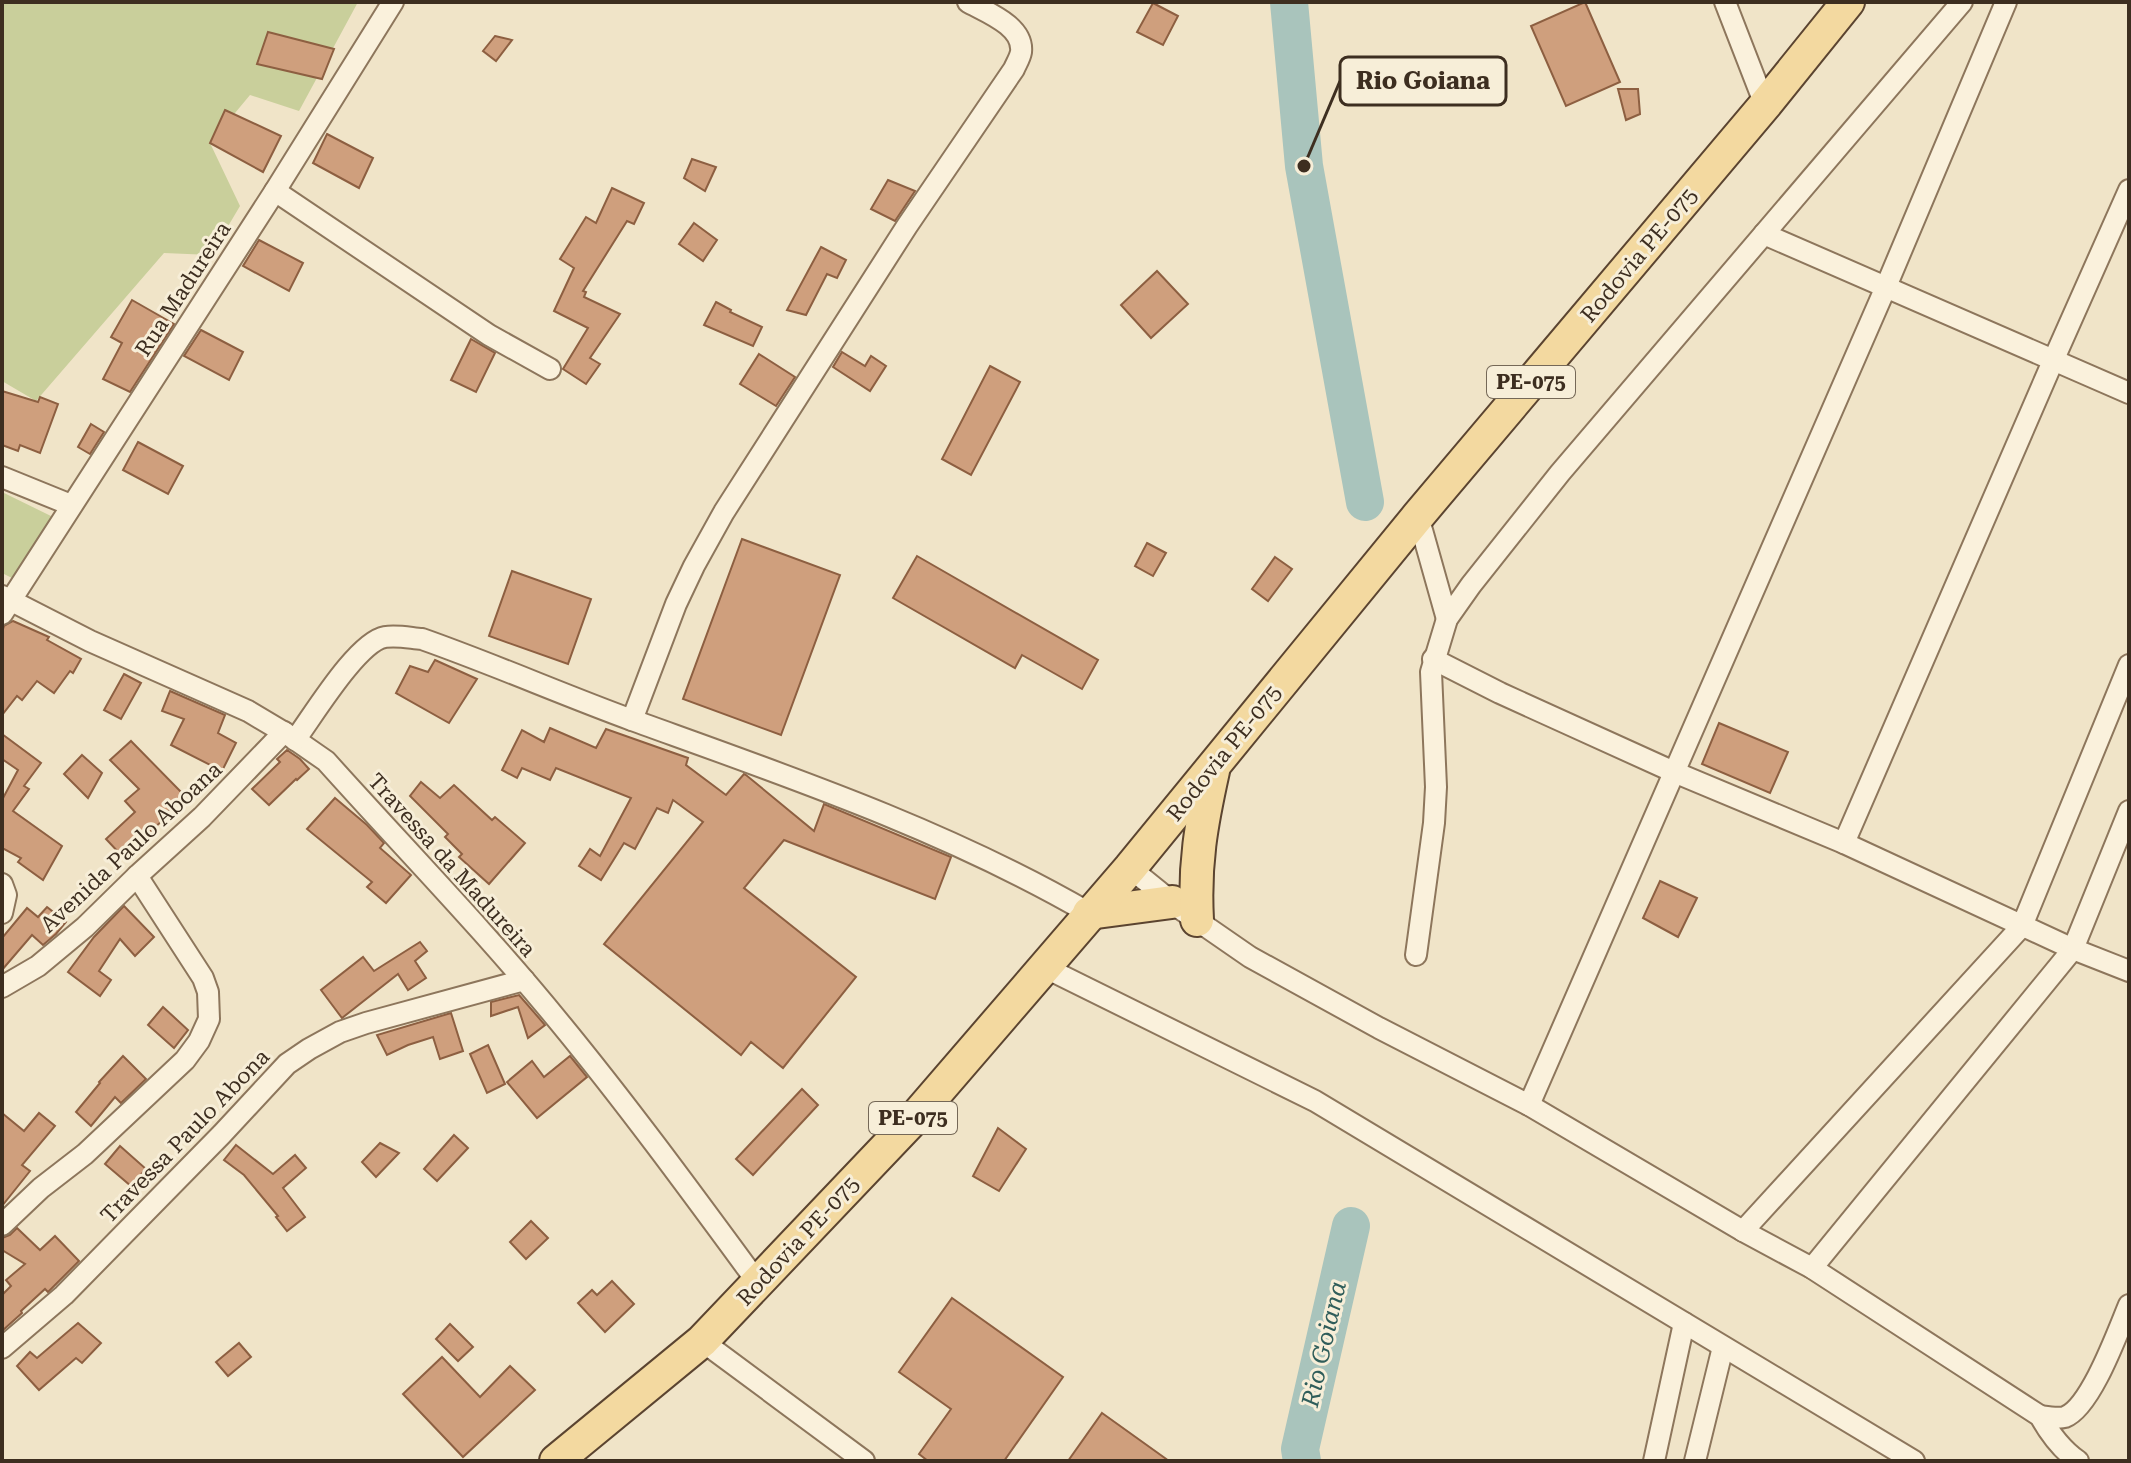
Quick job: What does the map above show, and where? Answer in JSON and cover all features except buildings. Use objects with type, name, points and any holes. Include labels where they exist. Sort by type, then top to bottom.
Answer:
[{"type":"main road","name":"Rodovia PE-075","points":[[556,1461],[702,1341],[918,1114],[1130,868],[1418,516],[1765,105],[1848,2]]},
{"type":"main road","points":[[1089,913],[1184,911],[1195,887],[1201,822],[1215,764]]},
{"type":"street","name":"Rua Madureira","points":[[5,604],[275,191],[393,2]]},
{"type":"street","points":[[632,720],[676,604],[724,512],[865,292],[1014,69],[1021,50],[1016,33],[1002,21],[968,2]]},
{"type":"street","points":[[1725,2],[1765,105]]},
{"type":"street","points":[[1416,955],[1436,787],[1431,672],[1447,619],[1560,473],[1962,2]]},
{"type":"street","points":[[1529,1105],[1885,289],[2006,2]]},
{"type":"street","points":[[1844,843],[2129,190]]},
{"type":"street","points":[[275,191],[489,335],[550,369]]},
{"type":"street","points":[[1764,234],[2129,393]]},
{"type":"street","points":[[2,477],[71,505]]},
{"type":"street","points":[[1418,516],[1447,619]]},
{"type":"street","name":"Travessa da Madureira","points":[[5,604],[248,711],[326,761],[524,980],[641,1124],[758,1283]]},
{"type":"street","name":"Avenida Paulo Aboana","points":[[2,987],[38,966],[85,927],[290,736],[354,658],[369,644],[383,637],[422,639],[732,755],[929,833],[1044,886],[1089,913]]},
{"type":"street","points":[[1433,659],[1674,772],[1844,843],[2073,949],[2129,971]]},
{"type":"street","points":[[1743,1231],[2022,926],[2129,665]]},
{"type":"street","points":[[1812,1268],[2073,949],[2129,811]]},
{"type":"street","points":[[1130,868],[1250,957],[1529,1105],[1812,1268],[2040,1416],[2066,1453],[2078,1461]]},
{"type":"street","points":[[2,1225],[41,1188],[85,1154],[185,1060],[205,1030],[209,1006],[203,978],[137,876]]},
{"type":"street","points":[[2,913],[6,895],[3,885]]},
{"type":"street","points":[[1044,967],[1315,1101],[1910,1460]]},
{"type":"street","name":"Travessa Paulo Abona","points":[[2,1348],[64,1295],[287,1064],[340,1032],[524,980]]},
{"type":"street","points":[[2040,1416],[2064,1417],[2078,1407],[2090,1392],[2129,1305]]},
{"type":"street","points":[[1654,1461],[1684,1323]]},
{"type":"street","points":[[702,1341],[864,1461]]},
{"type":"street","points":[[1695,1461],[1723,1347]]},
{"type":"green space","points":[[2,2],[358,2],[299,111],[250,95],[210,143],[240,206],[211,255],[164,253],[36,401],[2,381]]},
{"type":"green space","points":[[2,492],[53,517],[16,580],[2,573]]},
{"type":"waterway","name":"Rio Goiana","points":[[1289,2],[1304,166],[1365,502]]},
{"type":"waterway","name":"Rio Goiana","points":[[1302,1461],[1300,1449],[1351,1226]]},
{"type":"place","name":"Rio Goiana","points":[[1304,166]]}]
